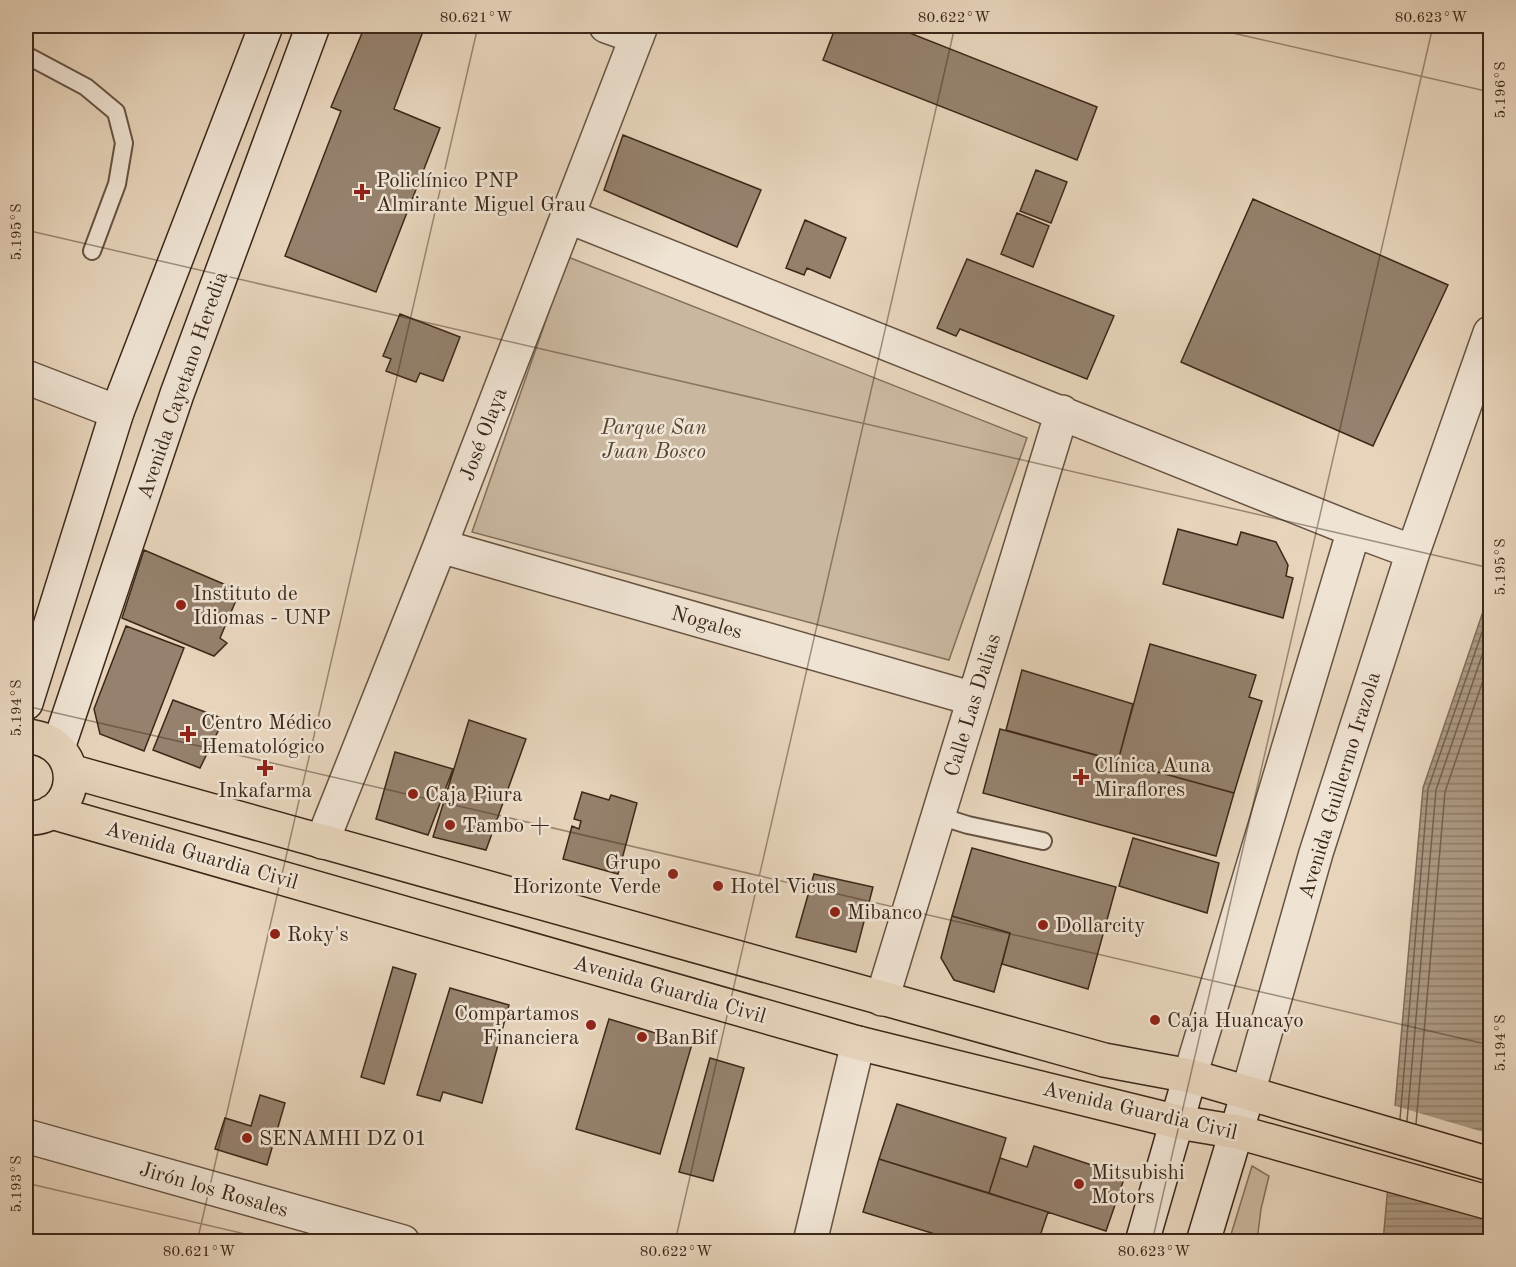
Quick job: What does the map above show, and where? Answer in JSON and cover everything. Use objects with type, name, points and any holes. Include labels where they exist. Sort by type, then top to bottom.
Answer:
[{"type":"main road","name":"Avenida Guardia Civil","points":[[26,736],[37,737],[64,759],[322,842],[1104,1060],[1190,1076],[1491,1164]]},
{"type":"main road","points":[[38,815],[61,805],[67,795],[70,783],[64,759]]},
{"type":"main road","name":"Avenida Guardia Civil","points":[[38,815],[570,960],[858,1043],[1178,1122],[1238,1132],[1491,1203]]},
{"type":"main road","points":[[570,960],[581,914]]},
{"type":"street","points":[[26,703],[117,412],[266,26]]},
{"type":"street","name":"Avenida Cayetano Heredia","points":[[64,759],[177,394],[313,26]]},
{"type":"street","points":[[606,26],[639,31]]},
{"type":"street","name":"José Olaya","points":[[322,842],[440,546],[639,31]]},
{"type":"street","points":[[567,216],[1413,552]]},
{"type":"street","name":"Avenida Guillermo Irazola","points":[[1203,1242],[1238,1132],[1316,853],[1413,552],[1491,333]]},
{"type":"street","points":[[26,377],[117,412]]},
{"type":"street","name":"Calle Las Dalias","points":[[882,999],[1062,412]]},
{"type":"street","points":[[1142,1242],[1354,530]]},
{"type":"street","name":"Nogales","points":[[440,546],[974,699]]},
{"type":"street","points":[[810,1242],[858,1043]]},
{"type":"street","name":"Jirón los Rosales","points":[[26,1136],[403,1242]]},
{"type":"lane","points":[[26,55],[86,87],[116,112],[124,143],[117,184],[92,251]]},
{"type":"lane","points":[[939,816],[968,825],[1043,841]]},
{"type":"green space","name":"Parque San Juan Bosco","points":[[568,257],[1027,438],[949,660],[472,532]]},
{"type":"green space","points":[[1252,1166],[1269,1176],[1261,1209],[1257,1241],[1229,1241]]},
{"type":"water","points":[[1490,591],[1490,1241],[1383,1242],[1423,788]]},
{"type":"pier","points":[[1392,1105],[1490,1134],[1490,1221],[1384,1190]]},
{"type":"building","name":"Policlínico PNP Almirante Miguel Grau","points":[[365,26],[425,26],[394,109],[440,128],[376,292],[285,256],[341,111],[331,107]]},
{"type":"building","points":[[836,26],[892,26],[1097,107],[1077,160],[823,60]]},
{"type":"building","points":[[623,135],[761,190],[737,247],[604,190]]},
{"type":"building","points":[[1036,170],[1067,182],[1051,223],[1020,211]]},
{"type":"building","points":[[1253,199],[1448,285],[1373,446],[1181,362]]},
{"type":"building","points":[[1017,213],[1049,226],[1033,267],[1001,254]]},
{"type":"building","points":[[805,220],[846,238],[830,278],[807,268],[804,275],[786,268]]},
{"type":"building","points":[[967,259],[1114,316],[1087,379],[960,329],[956,336],[937,328]]},
{"type":"building","points":[[400,314],[460,337],[443,381],[420,373],[416,382],[386,371],[391,359],[383,356]]},
{"type":"building","points":[[1178,529],[1237,545],[1241,532],[1276,542],[1288,565],[1286,576],[1293,578],[1283,618],[1163,584]]},
{"type":"building","name":"Instituto de Idiomas - UNP","points":[[144,550],[240,591],[220,638],[227,643],[214,656],[122,618]]},
{"type":"building","points":[[126,626],[184,648],[144,751],[100,734],[94,709]]},
{"type":"building","points":[[1150,644],[1256,675],[1249,697],[1262,701],[1234,793],[1118,761]]},
{"type":"building","points":[[1022,670],[1133,704],[1118,761],[1006,730]]},
{"type":"building","name":"Centro Médico Hematológico","points":[[173,700],[224,719],[200,768],[153,750]]},
{"type":"building","points":[[469,720],[526,739],[486,850],[433,837]]},
{"type":"building","name":"Clínica Auna Miraflores","points":[[1000,729],[1234,793],[1216,856],[983,793]]},
{"type":"building","name":"Caja Piura","points":[[395,752],[453,769],[428,835],[376,819]]},
{"type":"building","points":[[582,792],[609,800],[611,795],[637,803],[618,874],[563,859],[572,826],[579,829],[581,821],[574,819]]},
{"type":"building","points":[[1133,838],[1219,863],[1207,913],[1119,886]]},
{"type":"building","name":"Dollarcity","points":[[972,848],[1116,887],[1088,989],[1002,964],[1010,933],[952,916]]},
{"type":"building","name":"Mibanco","points":[[814,874],[873,887],[856,952],[796,937]]},
{"type":"building","points":[[952,916],[1010,933],[994,992],[954,980],[941,958]]},
{"type":"building","points":[[393,967],[416,974],[384,1084],[361,1077]]},
{"type":"building","points":[[450,988],[509,1005],[482,1103],[443,1092],[440,1101],[417,1095]]},
{"type":"building","points":[[609,1019],[692,1044],[660,1154],[576,1129]]},
{"type":"building","points":[[710,1058],[744,1068],[713,1181],[679,1172]]},
{"type":"building","name":"SENAMHI DZ 01","points":[[260,1095],[285,1103],[267,1165],[215,1149],[225,1118],[251,1126]]},
{"type":"building","points":[[897,1104],[1006,1138],[989,1193],[879,1159]]},
{"type":"building","points":[[1034,1146],[1125,1176],[1106,1231],[989,1193],[1000,1158],[1027,1167]]},
{"type":"building","points":[[879,1159],[1048,1212],[1038,1242],[961,1242],[863,1212]]},
{"type":"place","name":"Policlínico PNP Almirante Miguel Grau","points":[[362,192]]},
{"type":"place","name":"Instituto de Idiomas - UNP","points":[[181,605]]},
{"type":"place","name":"Centro Médico Hematológico","points":[[188,734]]},
{"type":"place","name":"Inkafarma","points":[[265,768]]},
{"type":"place","name":"Clínica Auna Miraflores","points":[[1081,777]]},
{"type":"place","name":"Caja Piura","points":[[413,794]]},
{"type":"place","name":"Tambo +","points":[[450,825]]},
{"type":"place","name":"Grupo Horizonte Verde","points":[[673,874]]},
{"type":"place","name":"Hotel Vicus","points":[[718,886]]},
{"type":"place","name":"Mibanco","points":[[835,912]]},
{"type":"place","name":"Dollarcity","points":[[1043,925]]},
{"type":"place","name":"Roky's","points":[[275,934]]},
{"type":"place","name":"Caja Huancayo","points":[[1155,1020]]},
{"type":"place","name":"Compartamos Financiera","points":[[591,1025]]},
{"type":"place","name":"BanBif","points":[[642,1037]]},
{"type":"place","name":"SENAMHI DZ 01","points":[[247,1138]]},
{"type":"place","name":"Mitsubishi Motors","points":[[1079,1184]]}]
